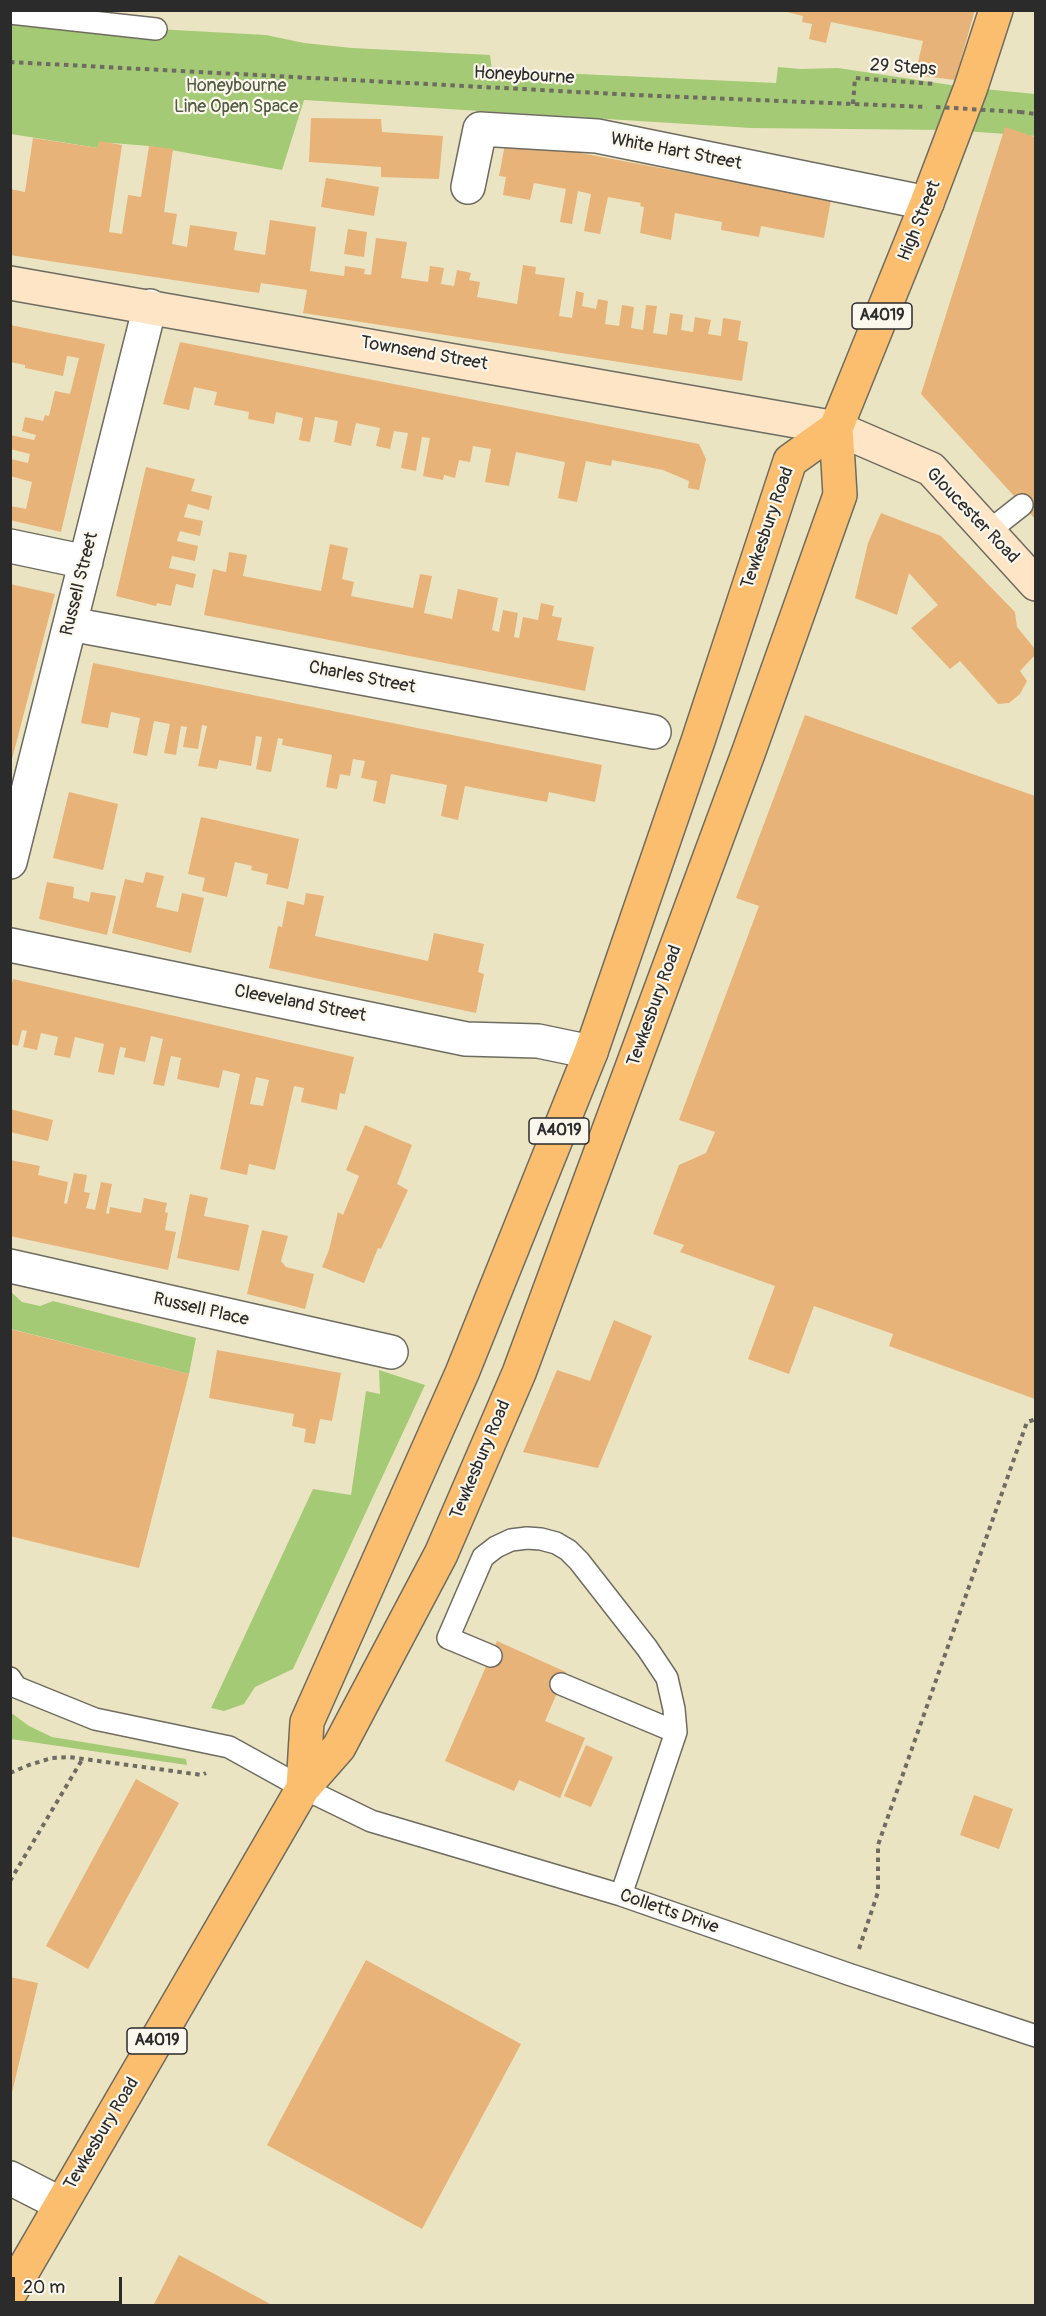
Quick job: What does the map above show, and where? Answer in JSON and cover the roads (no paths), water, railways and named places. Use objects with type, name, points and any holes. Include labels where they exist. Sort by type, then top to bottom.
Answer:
[{"type":"highway","name":"High Street","points":[[836,428],[927,203],[971,87],[996,10]]},
{"type":"highway","name":"Tewkesbury Road","points":[[303,1788],[307,1722],[462,1373],[591,1052],[698,741],[790,461],[836,428]]},
{"type":"highway","name":"Tewkesbury Road","points":[[10,2292],[303,1788],[339,1747],[441,1554],[519,1373],[745,762],[840,495],[836,428]]},
{"type":"street","name":"White Hart Street","points":[[468,187],[480,129],[597,136],[927,203]]},
{"type":"street","name":"Townsend Street","points":[[10,283],[836,428]]},
{"type":"street","name":"Russell Street","points":[[10,862],[150,306]]},
{"type":"street","name":"Gloucester Road","points":[[836,428],[931,469],[1035,584]]},
{"type":"street","points":[[10,546],[86,562]]},
{"type":"street","name":"Charles Street","points":[[70,624],[654,732]]},
{"type":"street","name":"Cleeveland Street","points":[[10,945],[466,1039],[538,1041],[591,1052]]},
{"type":"street","name":"Russell Place","points":[[10,1266],[391,1352]]},
{"type":"street","points":[[10,2178],[17,2179],[61,2204]]},
{"type":"lane","points":[[10,13],[156,29]]},
{"type":"lane","points":[[989,531],[1022,505]]},
{"type":"lane","points":[[490,1656],[448,1638],[483,1557],[496,1547],[511,1540],[527,1538],[556,1543],[579,1561],[647,1648],[667,1678],[674,1709],[676,1732],[621,1895]]},
{"type":"lane","name":"Colletts Drive","points":[[10,1678],[16,1687],[94,1719],[229,1747],[303,1788],[371,1821],[621,1895],[1035,2036]]},
{"type":"lane","points":[[561,1684],[676,1732]]},
{"type":"park label","name":"Honeybourne Line Open Space","points":[[236,96]]}]
